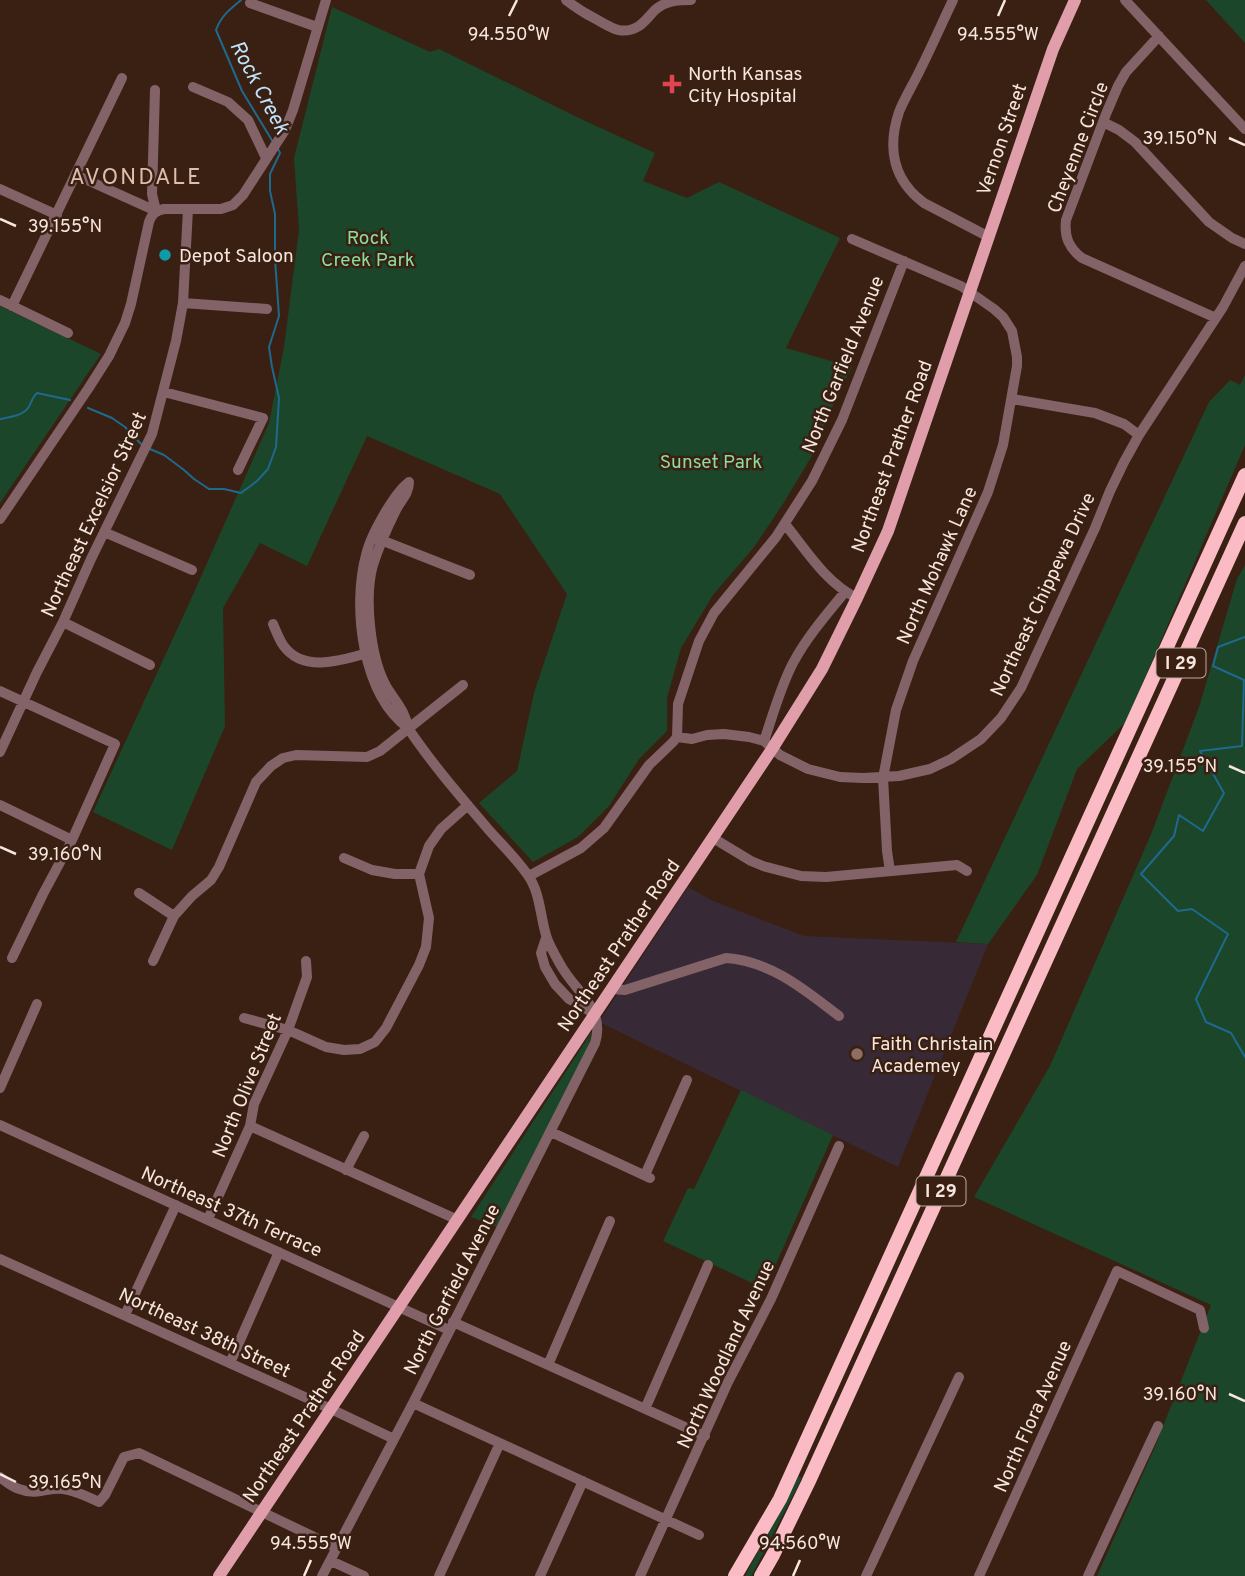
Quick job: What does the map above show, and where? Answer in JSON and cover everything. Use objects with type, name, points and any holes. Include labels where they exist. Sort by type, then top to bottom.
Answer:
[{"type":"highway","name":"I 29","points":[[736,1576],[780,1499],[1245,475]]},
{"type":"highway","name":"I 29","points":[[763,1576],[820,1458],[1245,523]]},
{"type":"main road","name":"Vernon Street","points":[[969,293],[1052,49],[1074,0]]},
{"type":"main road","name":"Northeast Prather Road","points":[[219,1576],[713,838],[768,745],[822,669],[888,531],[969,293]]},
{"type":"street","points":[[0,519],[109,356],[131,304],[152,215],[163,209],[221,209],[233,205],[243,195],[280,139],[293,110],[326,0]]},
{"type":"street","points":[[566,0],[609,28],[618,30],[628,30],[640,25],[657,8],[674,0],[691,0]]},
{"type":"street","points":[[953,0],[900,110],[894,136],[894,162],[903,182],[916,197],[989,237]]},
{"type":"street","points":[[1125,0],[1245,129]]},
{"type":"street","points":[[250,3],[317,27]]},
{"type":"street","name":"Cheyenne Circle","points":[[1159,36],[1126,72],[1112,99],[1066,220],[1065,233],[1070,246],[1082,258],[1216,318]]},
{"type":"street","points":[[12,306],[121,78]]},
{"type":"street","points":[[193,88],[228,102],[248,120],[268,155]]},
{"type":"street","points":[[155,90],[152,194],[156,211]]},
{"type":"street","points":[[1102,122],[1135,142],[1209,222],[1245,244]]},
{"type":"street","points":[[76,175],[156,211]]},
{"type":"street","points":[[0,190],[57,215]]},
{"type":"street","name":"Northeast Excelsior Street","points":[[0,752],[152,435],[183,303],[188,209]]},
{"type":"street","name":"North Mohawk Lane","points":[[852,239],[961,286],[994,309],[1012,331],[1017,357],[1003,445],[988,492],[913,661],[896,710],[883,778],[890,871]]},
{"type":"street","name":"North Garfield Avenue","points":[[677,737],[678,705],[706,625],[785,524],[811,481],[836,432],[904,261]]},
{"type":"street","name":"Northeast Chippewa Drive","points":[[677,737],[691,739],[730,734],[768,745],[797,764],[826,774],[883,778],[930,769],[981,739],[1001,718],[1021,688],[1096,528],[1110,491],[1139,435],[1216,318],[1245,266]]},
{"type":"street","points":[[0,300],[68,333]]},
{"type":"street","points":[[183,303],[267,309]]},
{"type":"street","points":[[164,392],[263,418],[238,470]]},
{"type":"street","points":[[1012,399],[1095,413],[1124,425],[1139,435]]},
{"type":"street","points":[[377,538],[409,491],[409,482],[400,489],[377,526],[369,593],[370,652],[386,686],[406,715],[408,728],[468,805],[529,876],[538,898],[546,938],[595,1014]]},
{"type":"street","points":[[785,524],[828,577],[845,592],[857,598]]},
{"type":"street","points":[[104,532],[192,570]]},
{"type":"street","points":[[377,538],[470,575]]},
{"type":"street","points":[[768,745],[786,678],[794,662],[827,612],[845,592]]},
{"type":"street","points":[[63,622],[150,665]]},
{"type":"street","points":[[273,624],[283,646],[307,662],[322,663],[370,652]]},
{"type":"street","points":[[153,961],[174,916],[211,880],[219,867],[256,782],[271,766],[283,758],[296,755],[367,757],[380,751],[463,685]]},
{"type":"street","points":[[0,691],[116,744],[72,840],[12,958]]},
{"type":"street","points":[[529,876],[581,848],[604,828],[649,765],[677,737]]},
{"type":"street","points":[[0,805],[72,840]]},
{"type":"street","points":[[244,1018],[288,1030],[326,1047],[360,1049],[374,1042],[386,1028],[426,947],[429,918],[419,874],[429,846],[441,829],[468,805]]},
{"type":"street","points":[[713,838],[751,861],[801,876],[826,877],[957,865],[967,871]]},
{"type":"street","points":[[344,858],[372,870],[419,874]]},
{"type":"street","points":[[139,893],[174,916]]},
{"type":"street","points":[[612,989],[625,990],[726,958],[742,959],[792,981],[839,1016]]},
{"type":"street","name":"North Olive Street","points":[[208,1219],[250,1126],[254,1104],[288,1030],[307,977],[306,961]]},
{"type":"street","points":[[0,1088],[37,1004]]},
{"type":"street","name":"North Garfield Avenue","points":[[322,1576],[413,1403],[595,1043],[598,1026],[595,1014]]},
{"type":"street","points":[[551,1132],[648,1177],[687,1080]]},
{"type":"street","name":"Northeast 37th Terrace","points":[[0,1125],[400,1306],[548,1364],[705,1436]]},
{"type":"street","points":[[250,1126],[458,1220]]},
{"type":"street","points":[[346,1170],[364,1136]]},
{"type":"street","name":"North Woodland Avenue","points":[[640,1576],[729,1382],[771,1299],[839,1146]]},
{"type":"street","points":[[125,1315],[176,1205]]},
{"type":"street","points":[[548,1364],[610,1221]]},
{"type":"street","points":[[230,1363],[279,1252]]},
{"type":"street","name":"Northeast 38th Street","points":[[0,1259],[394,1439]]},
{"type":"street","points":[[645,1409],[708,1265]]},
{"type":"street","name":"North Flora Avenue","points":[[979,1576],[1117,1271],[1200,1310],[1204,1328]]},
{"type":"street","points":[[866,1576],[959,1377]]},
{"type":"street","points":[[413,1403],[699,1535]]},
{"type":"street","points":[[1088,1576],[1158,1426]]},
{"type":"street","points":[[439,1576],[500,1443]]},
{"type":"street","points":[[0,1477],[22,1491],[71,1490],[99,1502],[124,1457],[139,1453],[337,1548]]},
{"type":"street","points":[[540,1576],[583,1481]]},
{"type":"street","points":[[331,1561],[364,1576]]},
{"type":"shaded area","points":[[688,887],[713,901],[804,936],[988,944],[898,1167],[599,1022]]},
{"type":"green space","points":[[1206,0],[1245,0],[1245,43]]},
{"type":"green space","points":[[332,7],[430,52],[439,49],[655,153],[643,181],[687,198],[719,182],[840,238],[786,348],[852,367],[829,413],[813,454],[754,547],[713,595],[681,648],[667,698],[667,731],[639,759],[609,806],[578,837],[533,862],[479,803],[517,771],[534,693],[567,594],[500,494],[367,436],[307,566],[260,543],[223,608],[225,726],[172,850],[93,812],[269,423],[284,347],[299,230],[294,158]]},
{"type":"green space","points":[[0,306],[101,354],[0,503]]},
{"type":"green space","points":[[1245,375],[1245,445],[1126,722],[1077,769],[1037,875],[988,944],[956,942],[1209,402],[1230,380],[1240,385]]},
{"type":"green space","points":[[1245,565],[1245,1576],[1097,1576],[1154,1449],[1211,1305],[974,1197],[1050,1066],[1152,832],[1199,707],[1237,579]]},
{"type":"green space","points":[[593,1030],[587,1049],[497,1227],[471,1217]]},
{"type":"green space","points":[[741,1090],[833,1135],[765,1289],[663,1241],[688,1188],[694,1189]]},
{"type":"green space","points":[[798,1476],[802,1478],[754,1571],[751,1576],[745,1576]]},
{"type":"waterway","name":"Rock Creek","points":[[241,0],[223,17],[216,30],[242,91],[273,142]]},
{"type":"waterway","name":"Rock Creek","points":[[150,449],[164,455],[209,489],[241,493],[268,469],[276,447],[279,398],[269,347],[279,316],[275,214],[270,191],[270,174],[280,153],[278,149]]},
{"type":"waterway","name":"Rock Creek","points":[[0,419],[22,413],[37,393],[70,400]]},
{"type":"waterway","name":"Rock Creek","points":[[88,408],[112,418],[141,444]]},
{"type":"waterway","points":[[1245,637],[1218,647],[1213,666],[1244,680],[1242,746],[1200,751],[1224,793],[1203,831],[1179,815],[1174,836],[1141,874],[1178,911],[1192,909],[1228,934],[1196,999],[1206,1022],[1231,1033],[1245,1057]]},
{"type":"place","name":"North Kansas City Hospital","points":[[672,84]]},
{"type":"place","name":"Depot Saloon","points":[[165,255]]},
{"type":"place","name":"Faith Christain Academey","points":[[857,1054]]},
{"type":"district","name":"AVONDALE","points":[[136,176]]},
{"type":"park label","name":"Rock Creek Park","points":[[368,248]]},
{"type":"park label","name":"Sunset Park","points":[[711,461]]}]
